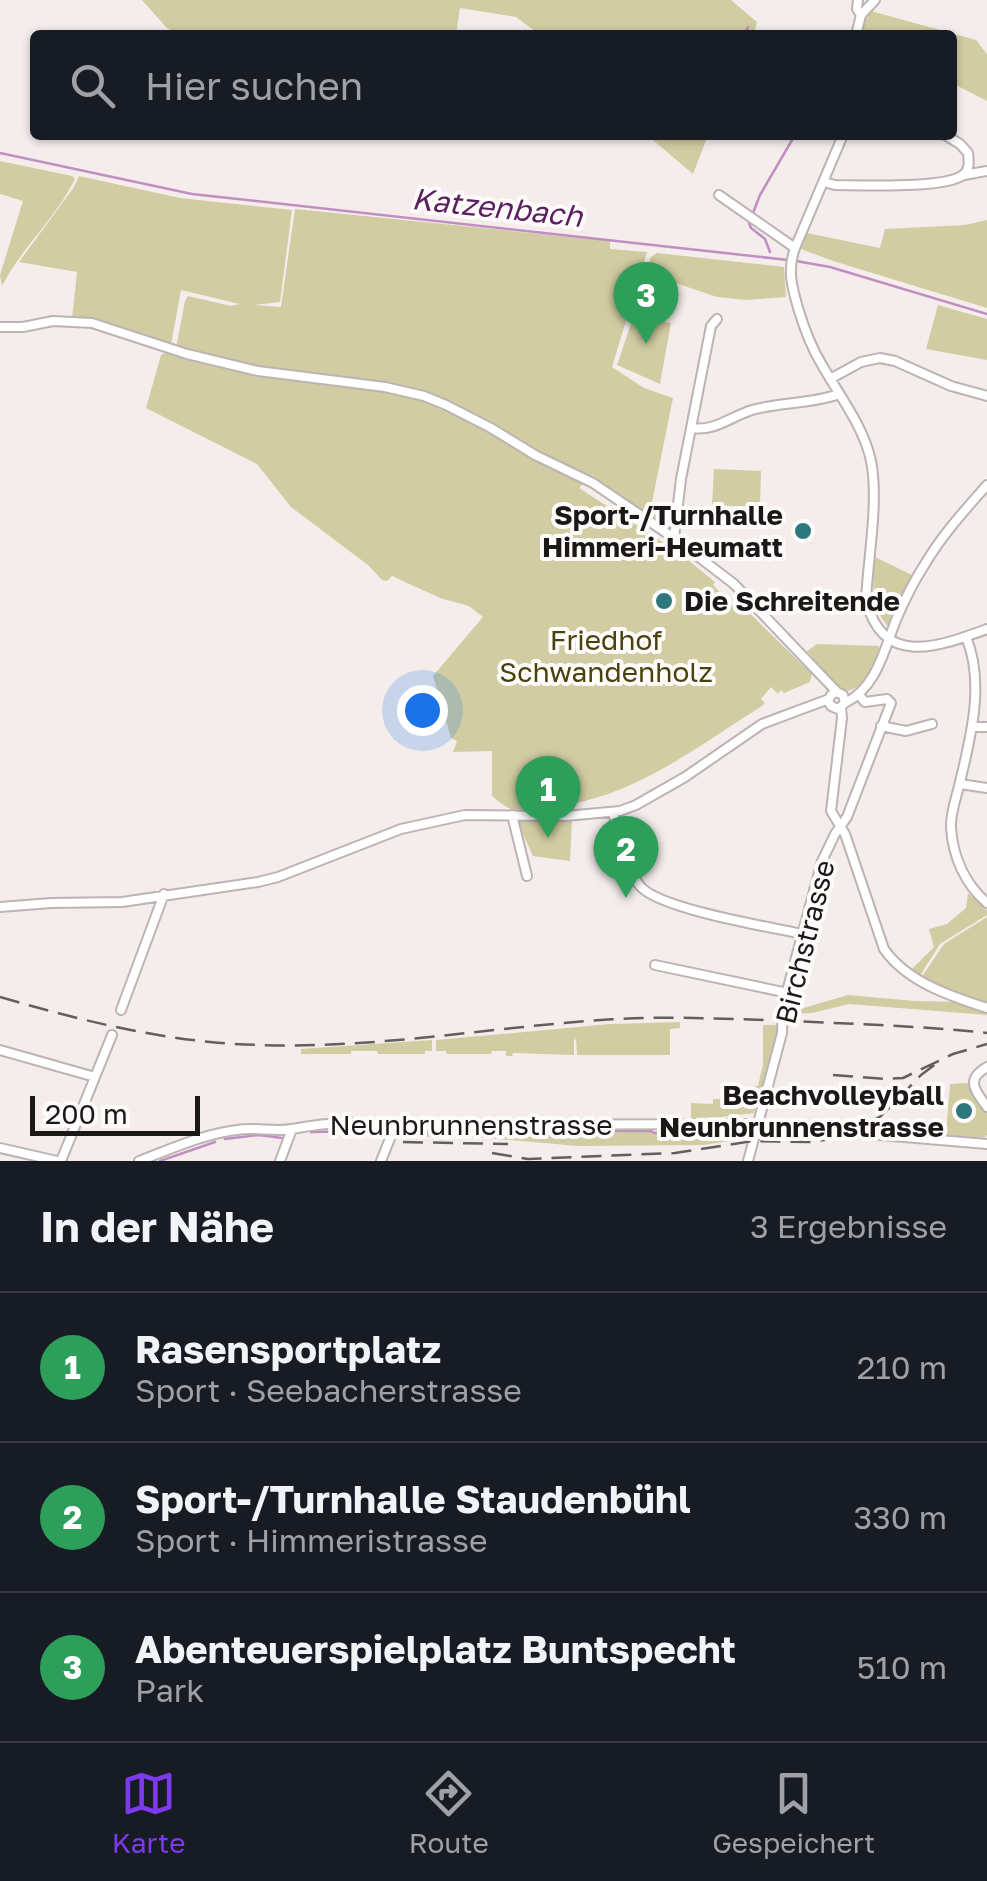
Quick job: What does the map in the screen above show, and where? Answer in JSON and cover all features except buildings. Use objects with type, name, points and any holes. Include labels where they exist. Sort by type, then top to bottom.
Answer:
[{"type":"street","points":[[858,0],[856,8],[861,16]]},
{"type":"street","points":[[857,30],[861,16],[875,0]]},
{"type":"street","points":[[841,140],[793,256],[792,288],[813,350],[863,439],[872,464],[866,600],[876,629],[889,639],[911,646],[928,648],[987,630]]},
{"type":"street","points":[[953,140],[968,153],[964,175]]},
{"type":"street","points":[[824,182],[920,184],[987,171]]},
{"type":"street","points":[[719,195],[793,256]]},
{"type":"street","points":[[674,538],[681,479],[711,326],[716,318]]},
{"type":"street","name":"Birchstrasse","points":[[0,327],[22,328],[53,321],[92,322],[187,354],[258,371],[424,396],[580,476],[674,538],[734,584],[821,676],[836,701],[841,726],[831,807],[841,826],[822,861],[783,1006],[782,1033],[748,1161]]},
{"type":"street","points":[[830,379],[866,360],[887,359],[951,386],[987,396]]},
{"type":"street","points":[[692,428],[704,430],[773,405],[839,394]]},
{"type":"street","points":[[0,907],[50,902],[107,903],[258,882],[401,829],[465,815],[613,813],[636,805],[762,724],[805,707],[858,694],[873,677],[922,567],[987,485]]},
{"type":"street","points":[[966,637],[975,667],[972,727],[951,828],[966,878],[987,903]]},
{"type":"street","points":[[858,694],[865,702],[891,703],[841,826],[881,942],[901,968],[927,984],[987,1008]]},
{"type":"street","points":[[881,726],[906,730],[932,724]]},
{"type":"street","points":[[972,727],[987,727]]},
{"type":"street","points":[[960,784],[987,788]]},
{"type":"street","points":[[613,813],[634,876],[643,890],[716,916],[803,934]]},
{"type":"street","points":[[512,815],[527,876]]},
{"type":"street","points":[[121,1010],[164,894]]},
{"type":"street","points":[[655,966],[788,993]]},
{"type":"street","points":[[0,1148],[59,1161],[112,1035]]},
{"type":"street","points":[[0,1050],[95,1077]]},
{"type":"street","points":[[987,1067],[974,1080],[976,1092],[987,1107]]},
{"type":"street","name":"Neunbrunnenstrasse","points":[[140,1161],[222,1132],[292,1129],[314,1124],[375,1124],[394,1130],[405,1125],[758,1125],[987,1144]]},
{"type":"street","points":[[280,1161],[292,1129]]},
{"type":"street","points":[[381,1161],[394,1130]]},
{"type":"green space","points":[[142,0],[731,0],[757,22],[755,30],[533,30],[516,17],[460,8],[457,30],[166,27]]},
{"type":"green space","points":[[871,11],[940,30],[862,30]]},
{"type":"green space","points":[[957,35],[976,40],[987,54],[987,101],[957,86]]},
{"type":"green space","points":[[653,140],[706,140],[693,174]]},
{"type":"green space","points":[[0,161],[75,179],[2,286],[0,275],[23,201],[0,194]]},
{"type":"green space","name":"Friedhof Schwandenholz","points":[[79,176],[180,198],[292,210],[280,302],[254,305],[281,307],[295,209],[610,241],[610,249],[647,252],[612,367],[644,388],[673,398],[650,512],[663,514],[662,522],[653,521],[592,478],[593,474],[579,488],[678,552],[715,582],[713,585],[736,609],[741,605],[812,674],[810,682],[778,694],[771,687],[761,699],[765,703],[762,706],[658,772],[630,785],[573,804],[518,809],[504,805],[492,796],[492,751],[453,752],[457,741],[451,738],[433,676],[483,617],[469,606],[440,598],[392,576],[382,580],[291,507],[257,464],[146,408],[161,355],[176,348],[188,296],[231,306],[240,304],[181,290],[171,345],[72,319],[77,272],[19,262]]},
{"type":"green space","points":[[987,220],[987,308],[801,249],[807,233],[880,248],[885,229],[965,225]]},
{"type":"green space","points":[[657,253],[784,267],[786,297],[717,297],[646,273],[651,257]]},
{"type":"green space","points":[[938,305],[987,319],[987,360],[926,349]]},
{"type":"green space","points":[[634,315],[671,323],[660,384],[617,365]]},
{"type":"green space","points":[[714,469],[761,471],[760,507],[712,505]]},
{"type":"green space","points":[[875,557],[914,576],[890,628],[875,604]]},
{"type":"green space","points":[[817,644],[879,649],[865,680],[848,691],[837,687],[807,651]]},
{"type":"green space","points":[[572,820],[570,861],[533,856],[517,821]]},
{"type":"green space","points":[[968,893],[987,910],[987,915],[940,944],[919,977],[912,969],[934,947],[929,929],[947,924],[966,908]]},
{"type":"green space","points":[[987,917],[987,1003],[921,978],[944,944]]},
{"type":"green space","points":[[848,995],[963,1002],[987,1011],[987,1015],[849,1004],[812,1013],[785,1014],[786,1008],[797,1010]]},
{"type":"green space","points":[[680,1022],[680,1028],[670,1029],[670,1055],[577,1055],[576,1039],[574,1055],[436,1051],[436,1040],[610,1024]]},
{"type":"green space","points":[[763,1025],[778,1025],[778,1033],[754,1113],[691,1118],[691,1103],[748,1099],[748,1086],[758,1086],[763,1064]]},
{"type":"green space","points":[[432,1040],[432,1051],[425,1054],[301,1054],[301,1049]]},
{"type":"green space","points":[[967,1083],[987,1111],[984,1138],[946,1135],[950,1084]]},
{"type":"green space","points":[[412,1130],[740,1130],[747,1131],[748,1138],[704,1145],[578,1146],[400,1136]]},
{"type":"waterway","points":[[753,213],[792,140]]},
{"type":"waterway","name":"Katzenbach","points":[[0,153],[192,194],[788,260]]},
{"type":"waterway","points":[[749,223],[765,239],[770,252]]},
{"type":"waterway","name":"Katzenbach","points":[[796,261],[830,267],[987,314]]},
{"type":"waterway","points":[[404,1134],[452,1130],[732,1132]]},
{"type":"waterway","points":[[311,1132],[373,1131]]},
{"type":"waterway","points":[[225,1139],[259,1135],[282,1138]]},
{"type":"waterway","points":[[160,1161],[215,1142]]},
{"type":"railway","points":[[0,997],[129,1030],[260,1045],[349,1044],[571,1022],[660,1018],[864,1024],[987,1033]]},
{"type":"railway","points":[[833,1075],[903,1078],[953,1054],[987,1044]]},
{"type":"railway","points":[[492,1153],[528,1159],[675,1153],[753,1141],[831,1139],[881,1116],[941,1060]]},
{"type":"railway","points":[[403,1142],[508,1144]]},
{"type":"place","name":"Abenteuerspielplatz Buntspecht","points":[[646,344]]},
{"type":"place","name":"Sport-/Turnhalle Himmeri-Heumatt","points":[[803,531]]},
{"type":"place","name":"Die Schreitende","points":[[664,601]]},
{"type":"place","name":"Rasensportplatz","points":[[548,838]]},
{"type":"place","name":"Sport-/Turnhalle Staudenbühl","points":[[626,898]]},
{"type":"place","name":"Beachvolleyball Neunbrunnenstrasse","points":[[964,1111]]}]
